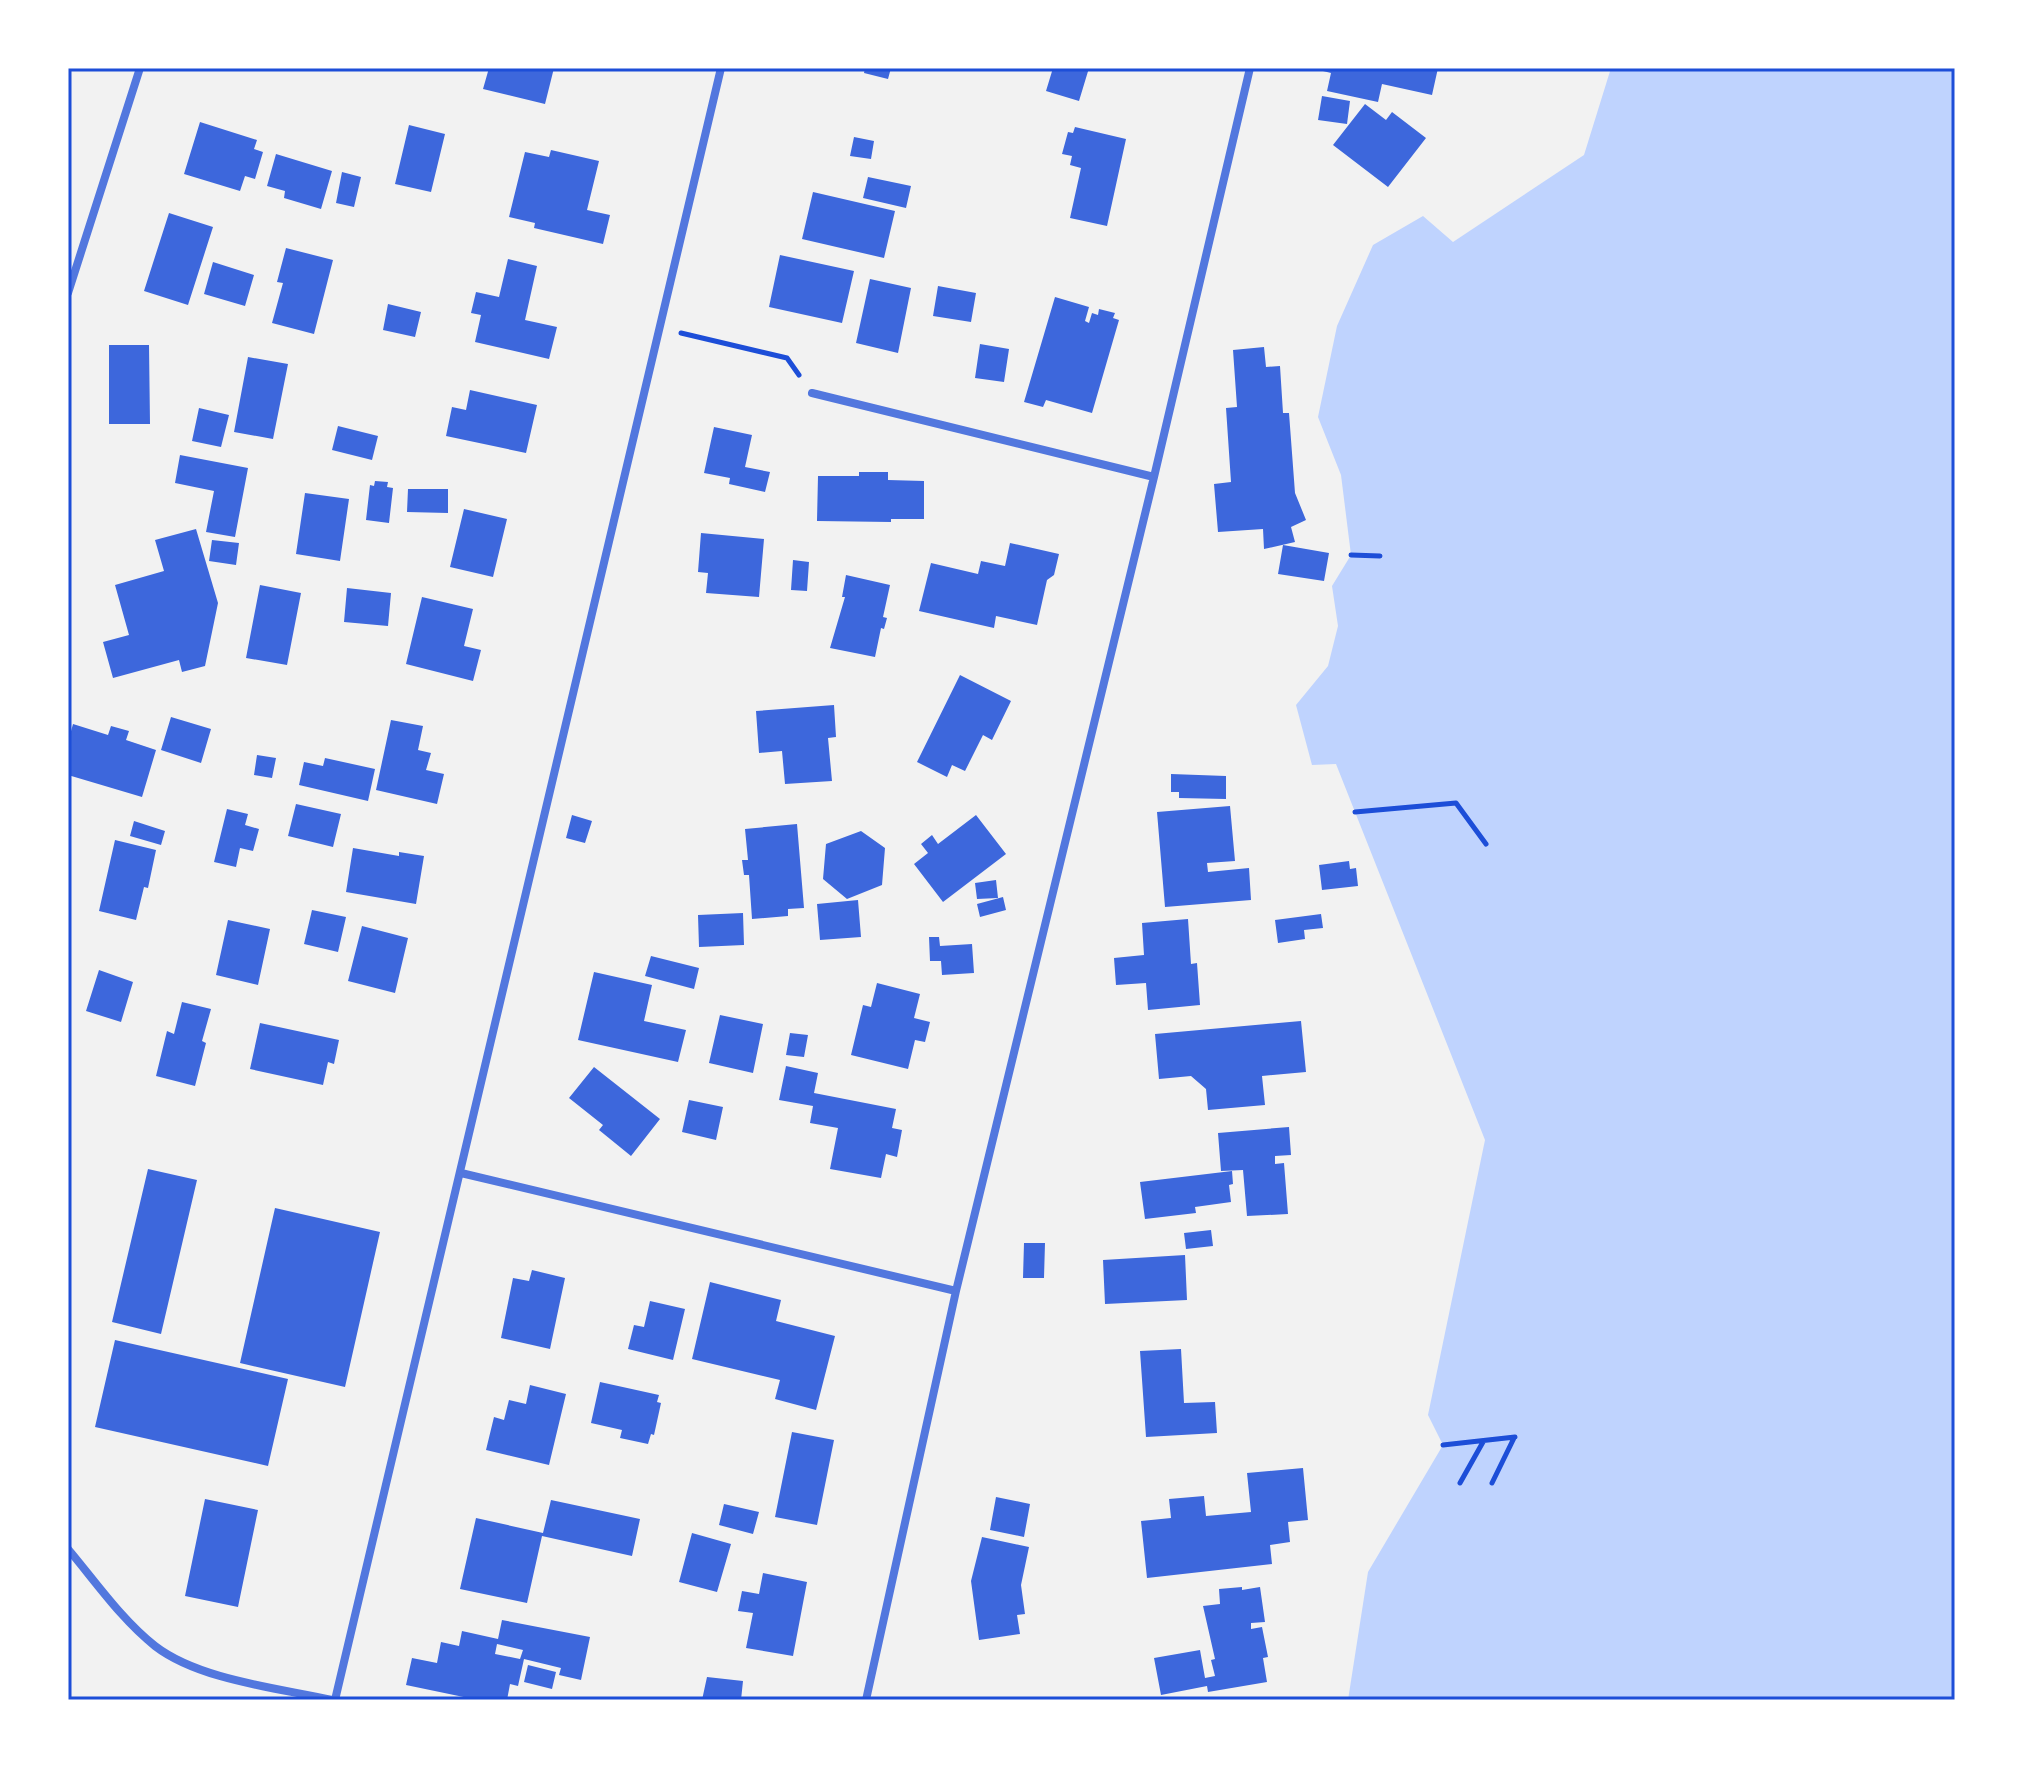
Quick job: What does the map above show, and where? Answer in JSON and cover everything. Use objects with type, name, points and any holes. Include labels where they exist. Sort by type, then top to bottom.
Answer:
[{"type":"street","points":[[68,293],[140,68]]},
{"type":"street","points":[[68,1549],[136,1629],[157,1648],[187,1664],[228,1677],[334,1700],[721,68]]},
{"type":"street","points":[[866,1700],[956,1291],[1250,68]]},
{"type":"street","points":[[812,393],[1154,477]]},
{"type":"street","points":[[461,1173],[956,1291]]},
{"type":"path","points":[[660,328],[787,358],[812,393]]},
{"type":"path","points":[[1351,555],[1380,556]]},
{"type":"path","points":[[1355,812],[1456,803],[1486,844]]},
{"type":"path","points":[[1443,1445],[1515,1437],[1492,1483]]},
{"type":"path","points":[[1460,1483],[1483,1442]]},
{"type":"water","points":[[1611,68],[1955,68],[1955,1700],[1348,1700],[1368,1572],[1443,1445],[1428,1415],[1485,1140],[1336,764],[1312,765],[1296,705],[1328,666],[1338,626],[1332,586],[1351,555],[1341,475],[1318,417],[1337,326],[1373,245],[1423,216],[1453,242],[1584,155]]},
{"type":"building","points":[[489,68],[554,68],[545,104],[483,89]]},
{"type":"building","points":[[865,68],[891,68],[888,79],[864,73]]},
{"type":"building","points":[[1053,68],[1089,68],[1079,101],[1046,91]]},
{"type":"building","points":[[1324,68],[1438,68],[1432,95],[1382,84],[1378,102],[1327,91],[1331,73],[1323,71]]},
{"type":"building","points":[[1322,96],[1350,101],[1347,124],[1318,120]]},
{"type":"building","points":[[1365,104],[1386,120],[1392,112],[1426,138],[1388,187],[1333,145]]},
{"type":"building","points":[[200,122],[257,140],[254,149],[263,152],[255,179],[245,176],[240,191],[184,174]]},
{"type":"building","points":[[409,125],[445,134],[431,192],[395,184]]},
{"type":"building","points":[[1075,127],[1126,139],[1107,226],[1070,218],[1081,168],[1070,165],[1072,156],[1062,154],[1068,132],[1073,133]]},
{"type":"building","points":[[854,137],[874,141],[871,159],[850,156]]},
{"type":"building","points":[[551,150],[599,161],[587,210],[610,215],[603,244],[534,228],[535,223],[509,217],[525,152],[549,157]]},
{"type":"building","points":[[276,154],[332,171],[321,209],[284,198],[285,191],[267,186]]},
{"type":"building","points":[[342,172],[361,177],[354,207],[336,203]]},
{"type":"building","points":[[868,177],[911,186],[906,208],[863,198]]},
{"type":"building","points":[[813,192],[895,211],[884,258],[802,239]]},
{"type":"building","points":[[169,213],[213,227],[188,305],[144,291]]},
{"type":"building","points":[[286,248],[333,260],[314,334],[272,323],[283,283],[277,282]]},
{"type":"building","points":[[780,255],[854,271],[842,323],[769,307]]},
{"type":"building","points":[[508,259],[537,266],[525,320],[557,327],[549,359],[475,342],[481,315],[471,313],[476,292],[499,297]]},
{"type":"building","points":[[213,262],[254,275],[245,306],[204,294]]},
{"type":"building","points":[[870,279],[911,288],[898,353],[856,343]]},
{"type":"building","points":[[938,286],[976,293],[971,322],[933,316]]},
{"type":"building","points":[[1055,297],[1089,307],[1085,321],[1089,323],[1092,313],[1098,315],[1099,309],[1115,313],[1113,318],[1119,320],[1092,413],[1046,400],[1043,407],[1024,402]]},
{"type":"building","points":[[388,304],[421,312],[415,337],[383,330]]},
{"type":"building","points":[[980,344],[1009,349],[1004,382],[975,378]]},
{"type":"building","points":[[109,345],[149,345],[150,424],[109,424]]},
{"type":"building","points":[[1264,347],[1266,367],[1280,366],[1283,413],[1289,413],[1295,493],[1306,520],[1291,527],[1295,542],[1264,549],[1263,529],[1218,532],[1214,484],[1231,482],[1226,408],[1237,407],[1233,350]]},
{"type":"building","points":[[248,357],[288,364],[273,439],[234,432]]},
{"type":"building","points":[[470,390],[537,405],[526,453],[446,436],[452,407],[466,410]]},
{"type":"building","points":[[199,408],[229,415],[221,447],[192,441]]},
{"type":"building","points":[[338,426],[378,436],[372,460],[332,450]]},
{"type":"building","points":[[714,427],[752,435],[745,467],[770,472],[765,492],[729,484],[730,478],[704,473]]},
{"type":"building","points":[[180,455],[248,468],[235,537],[206,532],[214,491],[175,483]]},
{"type":"building","points":[[859,472],[888,472],[888,480],[924,481],[924,519],[817,521],[818,476],[859,476]]},
{"type":"building","points":[[375,481],[388,482],[387,487],[393,488],[389,523],[366,520],[370,485],[374,486]]},
{"type":"building","points":[[408,489],[448,489],[448,513],[407,512]]},
{"type":"building","points":[[305,493],[349,499],[340,561],[296,554]]},
{"type":"building","points":[[464,509],[507,519],[493,577],[450,567]]},
{"type":"building","points":[[196,529],[218,603],[205,666],[182,672],[179,660],[113,678],[103,642],[129,635],[115,585],[164,571],[155,540]]},
{"type":"building","points":[[701,533],[764,539],[759,597],[706,593],[708,573],[698,572]]},
{"type":"building","points":[[212,540],[239,543],[236,565],[209,561]]},
{"type":"building","points":[[1010,543],[1059,554],[1054,575],[1047,580],[1037,625],[996,616],[994,628],[919,611],[931,563],[978,574],[981,561],[1005,566]]},
{"type":"building","points":[[1283,545],[1329,553],[1324,581],[1278,574]]},
{"type":"building","points":[[793,560],[809,562],[807,591],[791,590]]},
{"type":"building","points":[[846,575],[890,585],[883,617],[887,618],[884,629],[881,628],[875,657],[830,648],[845,597],[842,597]]},
{"type":"building","points":[[260,585],[301,593],[287,665],[246,658]]},
{"type":"building","points":[[347,588],[391,593],[388,626],[344,622]]},
{"type":"building","points":[[422,597],[473,609],[464,646],[481,650],[473,681],[406,664]]},
{"type":"building","points":[[960,675],[1011,701],[992,740],[983,735],[965,771],[952,765],[947,777],[917,762]]},
{"type":"building","points":[[834,705],[836,737],[828,738],[832,781],[785,784],[782,751],[759,753],[756,711]]},
{"type":"building","points":[[171,717],[211,729],[201,763],[161,750]]},
{"type":"building","points":[[391,720],[423,726],[418,750],[431,753],[426,770],[444,774],[437,804],[376,790]]},
{"type":"building","points":[[73,724],[108,735],[111,726],[129,731],[126,740],[156,750],[142,797],[68,775],[68,742]]},
{"type":"building","points":[[257,755],[276,758],[272,778],[254,775]]},
{"type":"building","points":[[325,758],[375,769],[368,801],[299,785],[304,762],[323,766]]},
{"type":"building","points":[[1171,774],[1226,776],[1226,799],[1179,798],[1179,792],[1171,792]]},
{"type":"building","points":[[296,804],[341,814],[333,847],[288,836]]},
{"type":"building","points":[[1230,806],[1235,861],[1207,863],[1208,872],[1249,868],[1251,900],[1165,907],[1157,812]]},
{"type":"building","points":[[227,809],[248,814],[245,825],[259,829],[253,851],[240,848],[236,867],[214,862]]},
{"type":"building","points":[[572,815],[592,821],[585,843],[566,838]]},
{"type":"building","points":[[976,815],[1006,854],[943,902],[914,864],[928,853],[921,844],[932,835],[938,844]]},
{"type":"building","points":[[134,821],[165,831],[161,845],[130,836]]},
{"type":"building","points":[[797,824],[804,908],[788,909],[788,916],[752,919],[749,875],[744,875],[742,860],[748,860],[745,829]]},
{"type":"building","points":[[861,831],[885,848],[882,885],[847,899],[823,879],[826,844]]},
{"type":"building","points":[[115,840],[156,850],[148,888],[144,887],[136,920],[99,911]]},
{"type":"building","points":[[353,848],[399,856],[399,852],[424,856],[416,904],[346,892]]},
{"type":"building","points":[[1349,861],[1350,869],[1356,868],[1358,886],[1322,890],[1319,865]]},
{"type":"building","points":[[996,880],[998,898],[977,899],[975,883]]},
{"type":"building","points":[[1003,897],[1006,910],[980,917],[977,904]]},
{"type":"building","points":[[858,900],[861,937],[820,940],[817,904]]},
{"type":"building","points":[[312,910],[346,917],[338,952],[304,944]]},
{"type":"building","points":[[743,913],[744,945],[699,947],[698,915]]},
{"type":"building","points":[[1321,914],[1323,928],[1304,930],[1305,939],[1278,943],[1275,920]]},
{"type":"building","points":[[1188,919],[1191,964],[1197,963],[1200,1005],[1148,1010],[1146,983],[1116,985],[1114,958],[1144,955],[1142,923]]},
{"type":"building","points":[[228,920],[270,929],[258,985],[216,975]]},
{"type":"building","points":[[362,926],[408,938],[395,993],[348,981]]},
{"type":"building","points":[[929,937],[939,937],[940,946],[972,944],[974,973],[942,975],[941,961],[930,961]]},
{"type":"building","points":[[651,956],[699,968],[694,989],[645,976]]},
{"type":"building","points":[[99,970],[133,982],[121,1022],[86,1011]]},
{"type":"building","points":[[594,972],[652,985],[644,1021],[686,1030],[678,1062],[578,1040]]},
{"type":"building","points":[[877,983],[920,994],[914,1018],[930,1022],[925,1042],[915,1040],[908,1069],[851,1055],[863,1005],[871,1007]]},
{"type":"building","points":[[182,1002],[211,1009],[195,1086],[156,1076],[167,1031],[174,1034]]},
{"type":"building","points":[[720,1015],[763,1024],[753,1073],[709,1063]]},
{"type":"building","points":[[1301,1021],[1306,1072],[1262,1076],[1265,1105],[1208,1110],[1206,1089],[1191,1076],[1159,1079],[1155,1034]]},
{"type":"building","points":[[260,1023],[339,1040],[334,1064],[328,1062],[323,1085],[250,1069]]},
{"type":"building","points":[[790,1033],[808,1035],[804,1057],[786,1055]]},
{"type":"building","points":[[786,1066],[818,1073],[814,1093],[896,1109],[892,1128],[902,1130],[897,1157],[886,1154],[881,1178],[830,1169],[838,1128],[810,1123],[813,1106],[779,1100]]},
{"type":"building","points":[[594,1067],[660,1119],[631,1156],[599,1130],[603,1125],[569,1098]]},
{"type":"building","points":[[689,1100],[723,1107],[716,1140],[682,1132]]},
{"type":"building","points":[[1289,1127],[1291,1155],[1275,1156],[1275,1164],[1284,1163],[1288,1214],[1247,1216],[1243,1170],[1221,1171],[1218,1133]]},
{"type":"building","points":[[148,1169],[197,1180],[161,1334],[112,1322]]},
{"type":"building","points":[[1232,1171],[1233,1184],[1229,1185],[1231,1202],[1195,1207],[1196,1213],[1145,1219],[1140,1182]]},
{"type":"building","points":[[275,1208],[380,1232],[345,1387],[240,1363]]},
{"type":"building","points":[[1211,1230],[1213,1246],[1186,1249],[1184,1233]]},
{"type":"building","points":[[1024,1243],[1045,1243],[1044,1278],[1023,1278]]},
{"type":"building","points":[[1185,1255],[1187,1300],[1105,1304],[1103,1260]]},
{"type":"building","points":[[532,1270],[565,1278],[550,1349],[501,1338],[513,1278],[529,1281]]},
{"type":"building","points":[[710,1282],[781,1300],[776,1321],[835,1336],[816,1410],[775,1399],[780,1380],[692,1359]]},
{"type":"building","points":[[650,1301],[685,1309],[673,1360],[628,1349],[634,1325],[644,1327]]},
{"type":"building","points":[[115,1340],[288,1379],[268,1466],[95,1427]]},
{"type":"building","points":[[1181,1349],[1184,1403],[1215,1402],[1217,1433],[1146,1437],[1140,1351]]},
{"type":"building","points":[[600,1382],[659,1395],[657,1402],[661,1403],[654,1435],[651,1434],[648,1444],[620,1438],[622,1430],[591,1423]]},
{"type":"building","points":[[530,1385],[566,1394],[549,1465],[486,1450],[494,1417],[504,1420],[509,1400],[526,1404]]},
{"type":"building","points":[[792,1432],[834,1440],[817,1525],[775,1517]]},
{"type":"building","points":[[1303,1468],[1308,1520],[1288,1522],[1290,1542],[1270,1545],[1272,1564],[1147,1578],[1141,1521],[1171,1518],[1169,1499],[1204,1496],[1206,1516],[1251,1512],[1247,1473]]},
{"type":"building","points":[[996,1497],[1030,1504],[1024,1537],[990,1530]]},
{"type":"building","points":[[205,1499],[258,1510],[238,1607],[185,1596]]},
{"type":"building","points":[[551,1500],[640,1519],[632,1556],[542,1536],[527,1603],[460,1589],[476,1518],[543,1533]]},
{"type":"building","points":[[724,1504],[759,1512],[753,1534],[719,1525]]},
{"type":"building","points":[[692,1533],[731,1544],[717,1592],[679,1582]]},
{"type":"building","points":[[982,1537],[1029,1547],[1021,1585],[1025,1614],[1017,1615],[1020,1634],[979,1640],[971,1581]]},
{"type":"building","points":[[763,1573],[807,1582],[793,1656],[746,1648],[753,1613],[738,1611],[742,1591],[759,1594]]},
{"type":"building","points":[[1242,1587],[1242,1590],[1260,1587],[1265,1622],[1251,1623],[1251,1629],[1262,1627],[1268,1657],[1263,1658],[1267,1682],[1208,1692],[1207,1686],[1161,1695],[1154,1658],[1200,1650],[1205,1678],[1215,1676],[1211,1660],[1215,1659],[1203,1606],[1220,1604],[1219,1589]]},
{"type":"building","points":[[502,1620],[590,1637],[581,1680],[559,1675],[561,1668],[524,1659],[518,1686],[510,1684],[507,1700],[478,1700],[406,1685],[412,1658],[437,1663],[441,1642],[459,1646],[462,1631],[498,1639]],"holes":[[[497,1644],[523,1650],[520,1659],[495,1654]]]},
{"type":"building","points":[[528,1665],[556,1672],[552,1689],[524,1682]]},
{"type":"building","points":[[707,1677],[743,1681],[741,1700],[702,1700]]}]
